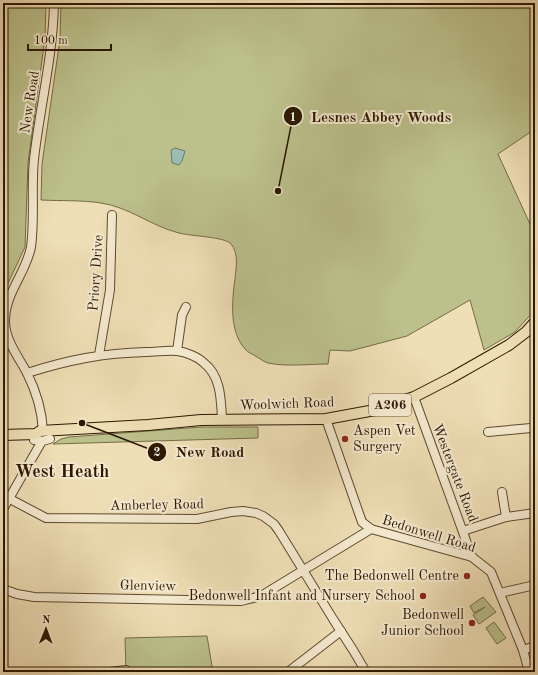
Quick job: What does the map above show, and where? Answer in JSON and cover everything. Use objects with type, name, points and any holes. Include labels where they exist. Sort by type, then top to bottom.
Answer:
[{"type":"main road","name":"Woolwich Road","points":[[3,435],[36,434],[41,431],[148,425],[201,420],[326,419],[375,410],[414,397],[451,378],[509,345],[526,332],[535,322]]},
{"type":"main road","name":"Woolwich Road","points":[[3,428],[35,427],[41,431]]},
{"type":"street","name":"New Road","points":[[41,431],[42,421],[38,398],[27,373],[4,331],[8,302],[15,284],[26,265],[31,245],[34,160],[50,59],[54,3]]},
{"type":"street","name":"Priory Drive","points":[[99,355],[110,290],[112,215]]},
{"type":"street","points":[[178,351],[182,315],[186,307]]},
{"type":"street","points":[[27,373],[59,363],[99,355],[178,351],[191,355],[205,363],[216,378],[221,401],[222,420]]},
{"type":"street","name":"Westergate Road","points":[[414,397],[472,557]]},
{"type":"street","name":"Bedonwell Road","points":[[326,419],[362,522],[371,529],[472,557],[491,572],[523,650],[529,672]]},
{"type":"street","points":[[488,432],[531,428],[535,432]]},
{"type":"street","points":[[3,509],[46,440],[34,440]]},
{"type":"street","points":[[502,492],[506,517]]},
{"type":"street","name":"Amberley Road","points":[[10,499],[46,518],[197,519],[238,511],[256,513],[263,516],[274,524],[282,535],[303,571],[354,650],[366,672]]},
{"type":"street","points":[[463,531],[506,517],[535,513]]},
{"type":"street","name":"Glenview","points":[[3,589],[17,594],[34,597],[241,601],[261,596],[371,529]]},
{"type":"street","points":[[500,594],[535,585]]},
{"type":"street","points":[[288,672],[341,631]]},
{"type":"street","points":[[523,650],[535,646]]},
{"type":"street","points":[[109,672],[126,670]]},
{"type":"green space","points":[[3,3],[46,3],[45,38],[28,163],[25,247],[3,294]]},
{"type":"green space","points":[[61,3],[535,3],[535,129],[498,154],[535,235],[535,310],[515,332],[484,350],[470,300],[407,336],[350,351],[330,350],[328,364],[290,365],[268,363],[249,352],[240,342],[234,325],[233,297],[236,256],[234,248],[231,244],[215,238],[184,234],[169,230],[131,212],[111,205],[86,201],[41,200],[42,164],[60,39]]},
{"type":"green space","points":[[201,427],[258,427],[258,438],[53,444],[61,439],[69,437]]},
{"type":"green space","points":[[483,597],[496,612],[479,624],[473,615],[485,607],[474,613],[470,606]]},
{"type":"green space","points":[[494,622],[506,638],[497,644],[486,628]]},
{"type":"green space","points":[[207,636],[213,672],[126,672],[125,638]]},
{"type":"water","points":[[175,148],[185,151],[179,165],[172,163],[171,150]]},
{"type":"place","name":"Lesnes Abbey Woods","points":[[278,191]]},
{"type":"place","name":"New Road","points":[[82,423]]},
{"type":"place","name":"Aspen Vet Surgery","points":[[345,439]]},
{"type":"place","name":"The Bedonwell Centre","points":[[467,576]]},
{"type":"place","name":"Bedonwell Infant and Nursery School","points":[[423,596]]},
{"type":"place","name":"Bedonwell Junior School","points":[[472,623]]},
{"type":"district","name":"West Heath","points":[[62,472]]}]
